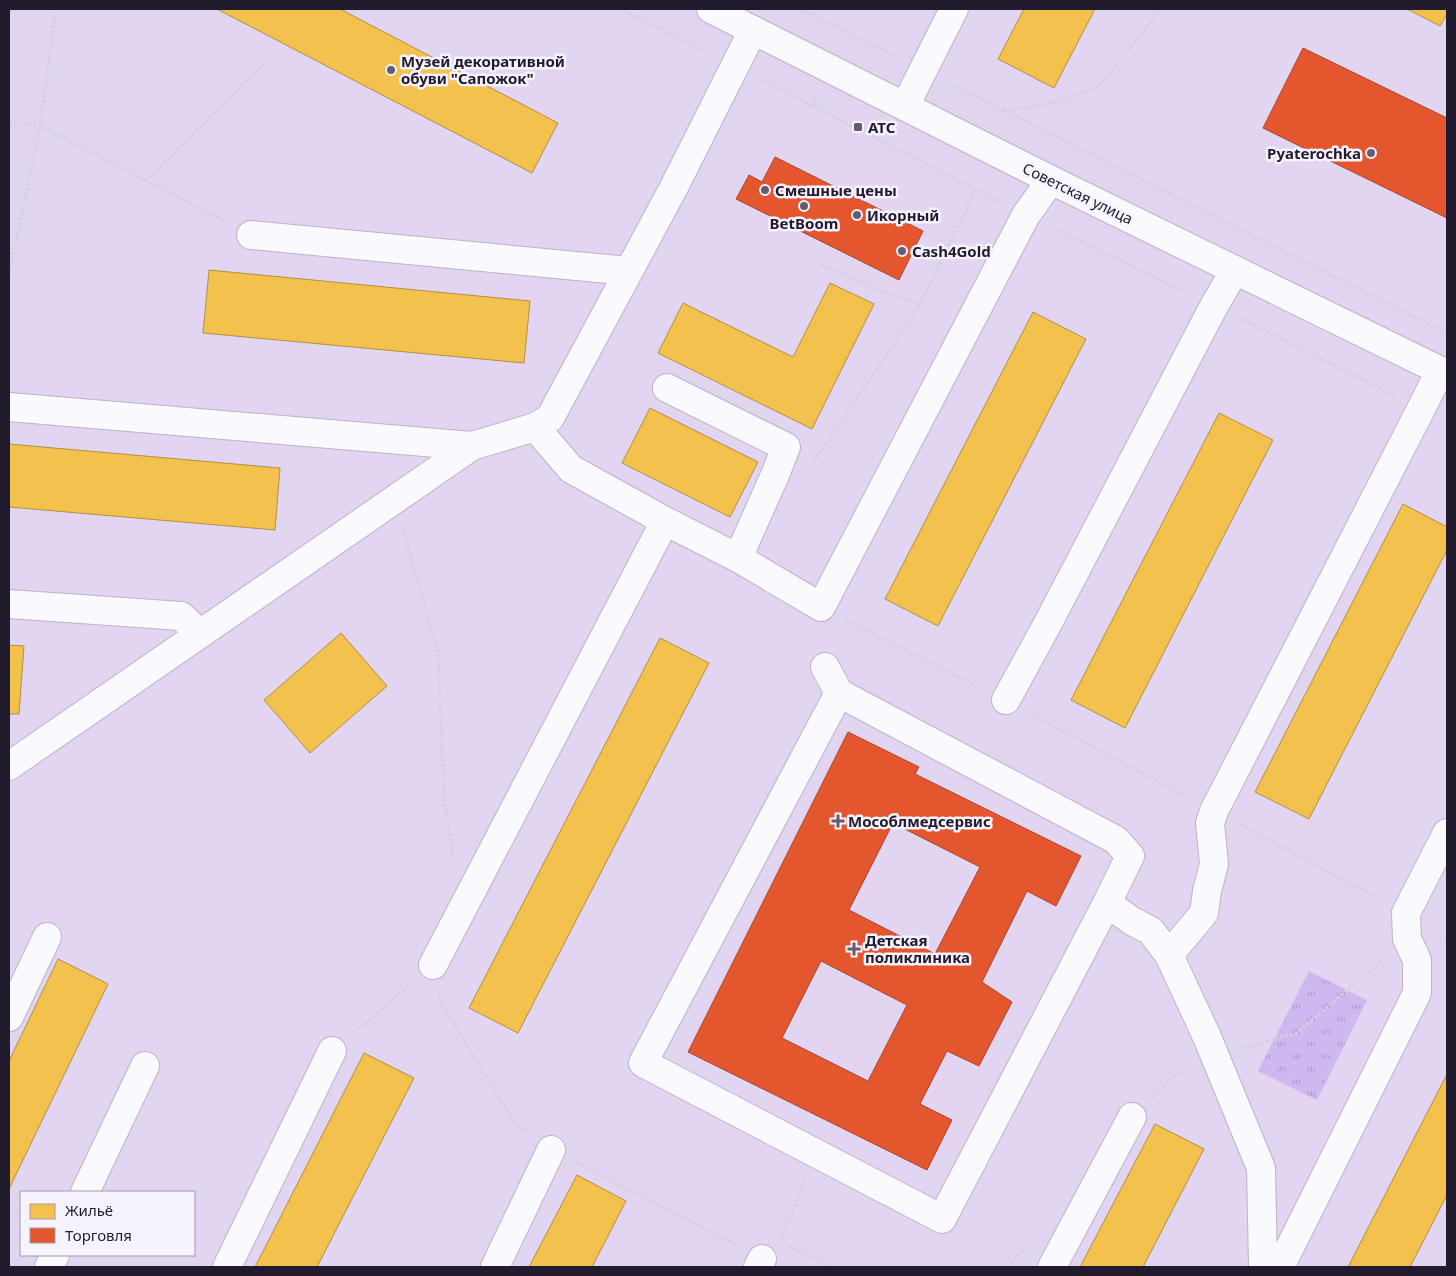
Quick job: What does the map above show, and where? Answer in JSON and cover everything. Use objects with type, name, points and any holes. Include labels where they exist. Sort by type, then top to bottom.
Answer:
[{"type":"main road","name":"Советская улица","points":[[711,9],[1051,180],[1444,372]]},
{"type":"main road","points":[[905,106],[954,9]]},
{"type":"main road","points":[[9,766],[472,446],[535,427],[550,418],[674,187],[753,30]]},
{"type":"main road","points":[[535,427],[570,469],[738,558],[821,607],[1026,216],[1051,180]]},
{"type":"main road","points":[[251,235],[629,271]]},
{"type":"main road","points":[[1006,700],[1214,306],[1236,270]]},
{"type":"main road","points":[[1170,955],[1204,913],[1214,864],[1210,823],[1214,811],[1444,372]]},
{"type":"main road","points":[[667,388],[786,447],[738,558]]},
{"type":"main road","points":[[9,407],[472,446]]},
{"type":"main road","points":[[433,965],[665,521]]},
{"type":"main road","points":[[9,604],[181,616],[200,634]]},
{"type":"main road","points":[[825,667],[838,693],[1116,840],[1130,856],[942,1219],[643,1063],[838,693]]},
{"type":"main road","points":[[1280,1267],[1417,993],[1417,960],[1406,926],[1447,833]]},
{"type":"main road","points":[[1107,903],[1132,921],[1151,931],[1170,955],[1214,1055],[1261,1168],[1263,1267]]},
{"type":"main road","points":[[9,1017],[47,937]]},
{"type":"main road","points":[[227,1267],[332,1051]]},
{"type":"main road","points":[[85,1191],[145,1066]]},
{"type":"main road","points":[[1052,1267],[1132,1118]]},
{"type":"main road","points":[[495,1267],[552,1150]]},
{"type":"path","points":[[9,274],[40,126],[56,9]]},
{"type":"path","points":[[800,9],[1447,333]]},
{"type":"path","points":[[1004,111],[1058,102],[1097,88],[1162,9]]},
{"type":"path","points":[[146,181],[269,58]]},
{"type":"path","points":[[9,122],[40,126],[251,235]]},
{"type":"path","points":[[809,470],[920,304],[976,190]]},
{"type":"path","points":[[821,264],[867,285],[920,304]]},
{"type":"path","points":[[394,499],[438,653],[444,795],[454,863]]},
{"type":"path","points":[[821,607],[1006,700],[1214,811],[1406,926],[1447,939]]},
{"type":"path","points":[[1132,1118],[1176,1075],[1214,1055],[1297,1032],[1406,926]]},
{"type":"path","points":[[332,1051],[433,965],[441,1003],[514,1122],[552,1150],[766,1256],[832,1267]]},
{"type":"path","points":[[766,1256],[790,1219],[815,1152]]},
{"type":"green space","points":[[1309,971],[1367,1000],[1317,1100],[1258,1071]]},
{"type":"building: Жильё","points":[[217,9],[340,9],[558,123],[532,173]]},
{"type":"building: Жильё","points":[[1024,9],[1095,9],[1054,88],[998,59]]},
{"type":"building: Жильё","points":[[1407,9],[1447,9],[1447,14],[1440,26]]},
{"type":"building: Жильё","points":[[209,270],[530,301],[524,363],[203,333]]},
{"type":"building: Жильё","points":[[830,283],[874,304],[812,429],[658,353],[683,303],[793,357]]},
{"type":"building: Жильё","points":[[1033,312],[1086,339],[938,626],[885,599]]},
{"type":"building: Жильё","points":[[650,408],[758,462],[730,517],[622,463]]},
{"type":"building: Жильё","points":[[1219,413],[1273,440],[1125,728],[1071,700]]},
{"type":"building: Жильё","points":[[9,444],[280,468],[275,530],[9,507]]},
{"type":"building: Жильё","points":[[1403,504],[1447,527],[1447,550],[1309,819],[1255,792]]},
{"type":"building: Жильё","points":[[341,633],[387,686],[310,753],[264,700]]},
{"type":"building: Жильё","points":[[660,638],[709,663],[518,1033],[469,1008]]},
{"type":"building: Жильё","points":[[9,645],[24,646],[19,714],[9,714]]},
{"type":"building: Жильё","points":[[58,959],[108,984],[9,1189],[9,1061]]},
{"type":"building: Жильё","points":[[364,1053],[414,1078],[317,1267],[255,1267]]},
{"type":"building: Жильё","points":[[1447,1074],[1447,1195],[1410,1267],[1348,1267]]},
{"type":"building: Жильё","points":[[1155,1124],[1204,1149],[1143,1267],[1080,1267]]},
{"type":"building: Жильё","points":[[577,1175],[626,1201],[592,1267],[529,1267]]},
{"type":"building: Торговля","points":[[1303,48],[1447,118],[1447,218],[1263,128]]},
{"type":"building: Торговля","points":[[775,157],[923,231],[899,280],[736,199],[749,175],[762,182]]},
{"type":"building: Торговля","points":[[848,732],[919,767],[915,774],[1081,856],[1056,906],[1027,891],[982,982],[1012,1002],[979,1066],[947,1051],[920,1104],[952,1120],[927,1170],[688,1052]],"holes":[[[893,823],[980,867],[935,954],[849,910]],[[821,961],[907,1005],[868,1081],[782,1038]]]},
{"type":"place","name":"Музей декоративной обуви \"Сапожок\"","points":[[391,70]]},
{"type":"place","name":"АТС","points":[[858,127]]},
{"type":"place","name":"Pyaterochka","points":[[1371,153]]},
{"type":"place","name":"Смешные цены","points":[[765,190]]},
{"type":"place","name":"BetBoom","points":[[804,206]]},
{"type":"place","name":"Икорный","points":[[857,215]]},
{"type":"place","name":"Cash4Gold","points":[[902,251]]},
{"type":"place","name":"Мособлмедсервис","points":[[838,821]]},
{"type":"place","name":"Детская поликлиника","points":[[854,949]]}]
